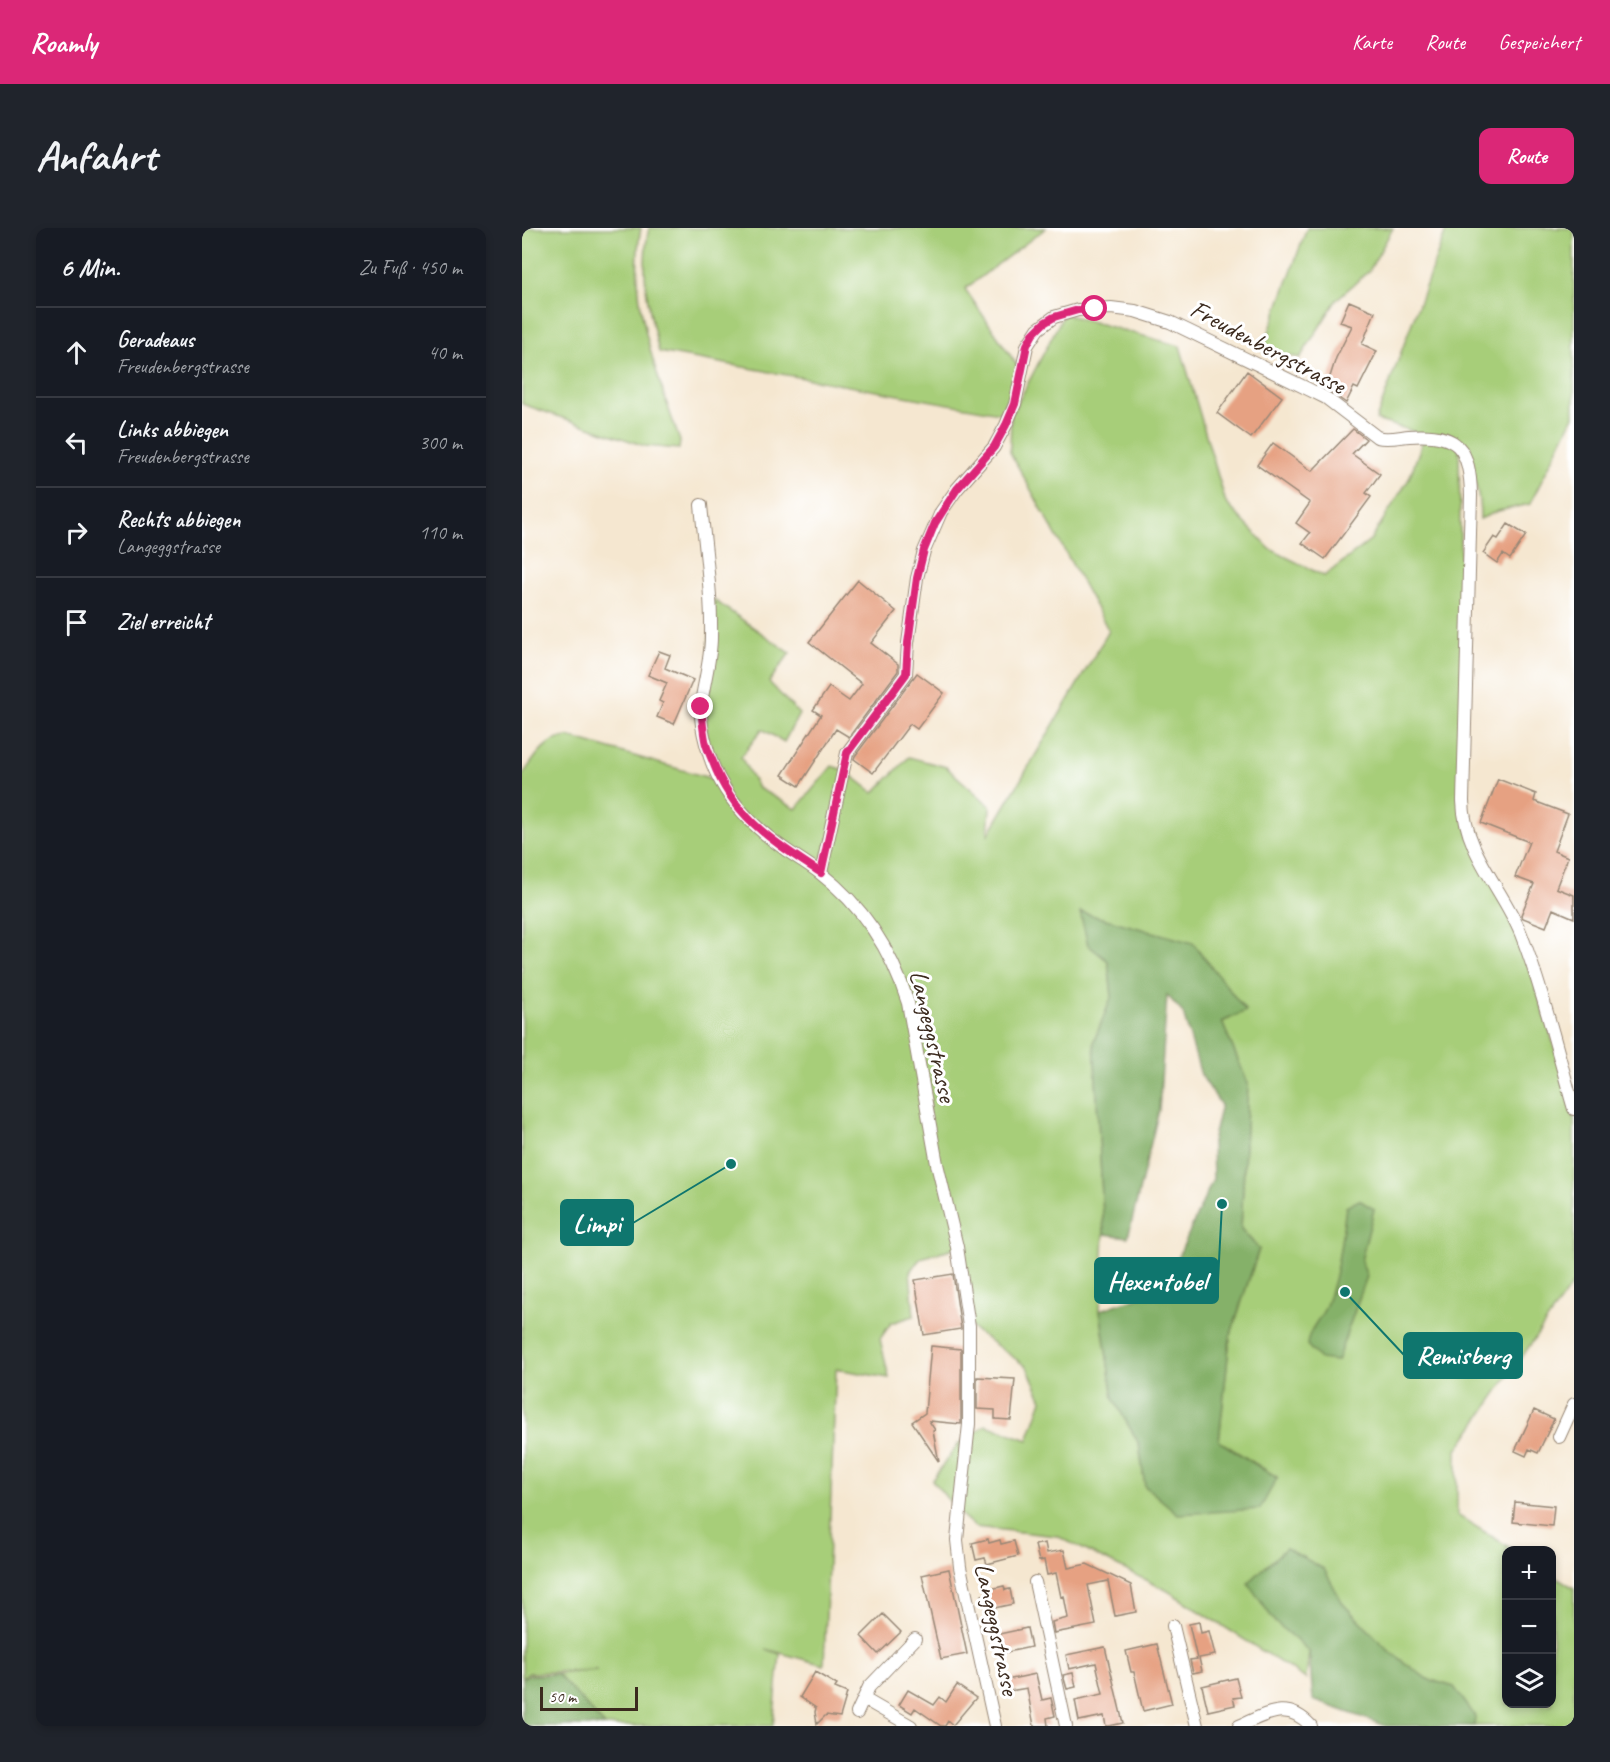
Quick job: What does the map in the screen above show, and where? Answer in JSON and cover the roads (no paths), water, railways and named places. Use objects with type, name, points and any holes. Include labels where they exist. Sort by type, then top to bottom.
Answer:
[{"type":"street","name":"Freudenbergstrasse","points":[[821,873],[847,753],[906,674],[917,578],[924,550],[941,512],[957,489],[994,447],[1006,425],[1015,404],[1023,361],[1030,340],[1044,323],[1054,317],[1078,310],[1111,308],[1151,315],[1180,326],[1308,388],[1326,398],[1377,437],[1439,436],[1455,444],[1465,457],[1470,478],[1463,801],[1465,823],[1473,846],[1510,910],[1528,954],[1574,1109]]},
{"type":"street","name":"Langeggstrasse","points":[[701,505],[711,598],[711,639],[701,707],[705,742],[720,782],[750,822],[784,849],[821,873],[847,898],[873,929],[890,956],[908,1003],[938,1164],[957,1247],[969,1326],[969,1424],[957,1540],[962,1577],[995,1726]]},
{"type":"street","points":[[1559,1437],[1574,1404]]},
{"type":"street","points":[[1035,1582],[1066,1726]]},
{"type":"street","points":[[1173,1626],[1197,1726]]},
{"type":"street","points":[[857,1713],[869,1686],[915,1639]]},
{"type":"street","points":[[864,1699],[911,1726]]},
{"type":"street","points":[[1241,1726],[1268,1713],[1282,1711],[1300,1716],[1311,1726]]},
{"type":"place","name":"Limpi","points":[[731,1164]]},
{"type":"place","name":"Hexentobel","points":[[1222,1204]]},
{"type":"place","name":"Remisberg","points":[[1345,1292]]}]
